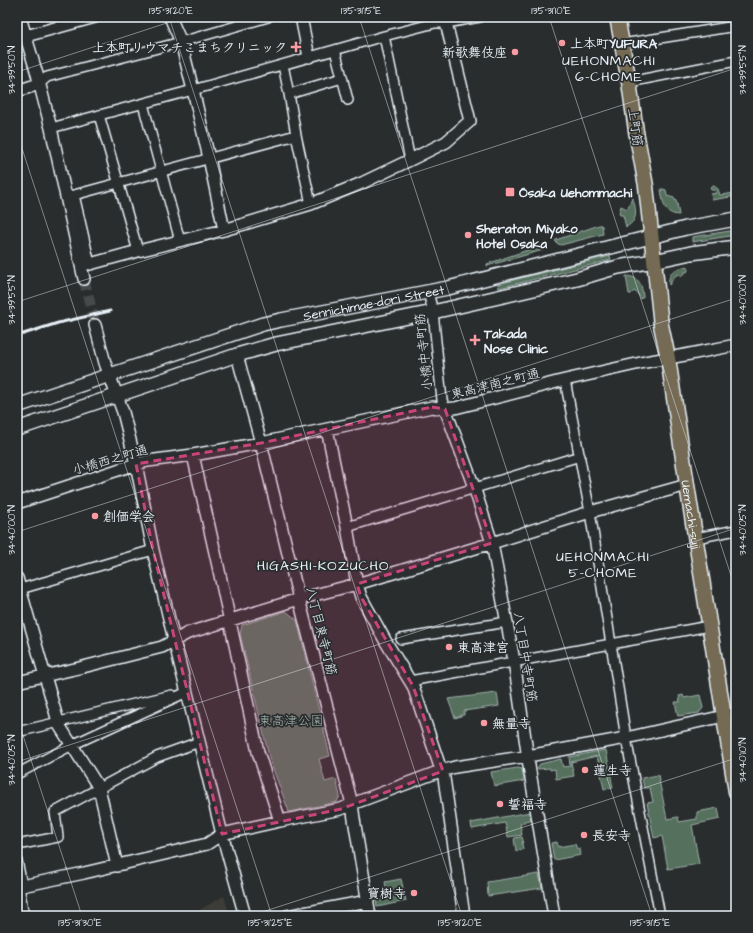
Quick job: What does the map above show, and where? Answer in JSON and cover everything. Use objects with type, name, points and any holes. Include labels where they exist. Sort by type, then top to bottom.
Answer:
[{"type":"main road","name":"上町筋","points":[[617,17],[646,186],[651,237]]},
{"type":"main road","name":"Sennichimae-dori Street","points":[[17,406],[262,324],[448,288],[686,228],[736,219]]},
{"type":"main road","name":"Uemachi-suji","points":[[651,237],[660,318],[668,358],[709,626],[730,715],[736,792]]},
{"type":"main road","name":"Sennichimae-dori Street","points":[[17,429],[237,355],[276,344],[433,312],[577,279],[618,267],[691,253],[736,247]]},
{"type":"street","points":[[20,17],[37,74],[50,128],[90,264],[224,230],[311,204],[410,160],[446,142],[470,121],[444,20]]},
{"type":"street","points":[[26,36],[95,17]]},
{"type":"street","points":[[170,17],[180,42],[193,90],[224,230]]},
{"type":"street","points":[[17,90],[39,84],[47,77],[268,17]]},
{"type":"street","points":[[301,17],[309,57]]},
{"type":"street","points":[[50,128],[143,104],[444,20],[480,17]]},
{"type":"street","points":[[622,44],[736,26]]},
{"type":"street","points":[[384,36],[410,160]]},
{"type":"street","points":[[335,50],[348,100]]},
{"type":"street","points":[[629,82],[736,62]]},
{"type":"street","points":[[283,65],[311,204]]},
{"type":"street","points":[[289,94],[342,78]]},
{"type":"street","points":[[143,104],[180,241]]},
{"type":"street","points":[[99,115],[138,251]]},
{"type":"street","points":[[70,195],[296,135]]},
{"type":"street","points":[[70,195],[71,222],[84,279]]},
{"type":"street","name":"小橋中寺町筋","points":[[428,292],[433,312],[442,400],[445,409]]},
{"type":"street","points":[[94,325],[122,412],[136,464],[153,550],[174,640],[222,834],[245,916]]},
{"type":"street","name":"東高津南之町通","points":[[261,443],[432,407],[445,409],[455,408],[565,380],[645,362],[736,345]]},
{"type":"street","name":"八丁目東寺町筋","points":[[237,355],[261,443],[299,600],[352,804],[370,916]]},
{"type":"street","points":[[565,380],[590,512],[626,738],[660,916]]},
{"type":"street","name":"八丁目中寺町筋","points":[[445,409],[474,487],[492,543],[514,662],[554,916]]},
{"type":"street","points":[[327,428],[357,584],[361,597],[394,641],[413,686],[439,764],[443,771],[464,916]]},
{"type":"street","name":"小橋西之町通","points":[[17,503],[148,461],[261,443]]},
{"type":"street","points":[[193,455],[258,752],[280,821]]},
{"type":"street","points":[[347,527],[474,487],[580,456]]},
{"type":"street","points":[[17,682],[80,668],[162,646],[188,633],[357,584],[590,512],[687,485]]},
{"type":"street","points":[[696,538],[736,530]]},
{"type":"street","points":[[19,589],[153,550]]},
{"type":"street","points":[[17,578],[58,722],[99,788],[117,866]]},
{"type":"street","points":[[394,641],[507,622]]},
{"type":"street","points":[[410,681],[709,626]]},
{"type":"street","points":[[17,732],[187,692]]},
{"type":"street","points":[[17,774],[72,745],[187,692]]},
{"type":"street","points":[[18,886],[117,866],[207,844],[222,834],[341,809],[455,767],[528,756],[626,738],[730,715]]},
{"type":"street","points":[[17,845],[58,837],[55,812],[157,757],[199,742]]},
{"type":"street","points":[[17,860],[21,880],[18,886],[24,916]]},
{"type":"street","points":[[287,916],[368,901]]},
{"type":"highlighted area","points":[[432,407],[445,409],[492,543],[357,584],[361,597],[413,686],[443,771],[341,809],[222,834],[153,550],[136,464],[261,443]]},
{"type":"shaded area","points":[[224,896],[230,916],[184,916],[196,912]]},
{"type":"green space","points":[[714,186],[718,189],[720,195],[736,193],[736,196],[712,200],[711,194],[716,193],[715,190],[711,190],[710,187]]},
{"type":"green space","points":[[661,189],[666,190],[667,196],[674,198],[677,203],[679,215],[667,210],[663,203]]},
{"type":"green space","points":[[632,198],[636,214],[633,221],[626,227],[623,215],[620,215],[619,213],[621,206],[627,209]]},
{"type":"green space","points":[[599,225],[602,226],[603,234],[561,245],[555,241],[556,240]]},
{"type":"green space","points":[[736,230],[736,235],[692,242],[692,237]]},
{"type":"green space","points":[[544,245],[545,248],[543,250],[487,266],[487,264]]},
{"type":"green space","points":[[610,256],[611,260],[499,288],[498,284]]},
{"type":"green space","points":[[688,266],[687,272],[685,272],[681,277],[678,274],[673,278],[669,285],[671,274],[674,271]]},
{"type":"green space","points":[[626,276],[634,278],[641,285],[643,297],[641,299],[634,291],[629,294]]},
{"type":"green space","name":"東高津公園","points":[[286,611],[297,620],[330,756],[319,759],[325,782],[336,779],[340,796],[337,802],[289,812],[270,761],[240,634],[242,625]]},
{"type":"green space","points":[[497,693],[499,706],[464,711],[464,715],[455,718],[448,699]]},
{"type":"green space","points":[[683,695],[684,698],[700,695],[703,708],[699,713],[678,716],[675,702],[680,702],[679,696]]},
{"type":"green space","points":[[606,750],[613,788],[604,789],[597,756],[571,762],[574,776],[556,779],[555,769],[538,769],[540,764],[561,759],[563,767],[570,766],[569,757]]},
{"type":"green space","points":[[518,768],[522,769],[524,781],[494,786],[491,772]]},
{"type":"green space","points":[[658,775],[667,819],[678,817],[679,822],[697,819],[697,812],[718,808],[720,819],[692,825],[699,864],[668,869],[662,836],[654,838],[647,803],[653,802],[650,788],[644,788],[642,778]]},
{"type":"green space","points":[[530,812],[531,820],[524,821],[524,823],[520,824],[522,835],[508,837],[505,823],[472,829],[471,823]]},
{"type":"green space","points":[[522,837],[523,849],[516,851],[514,839]]},
{"type":"green space","points":[[557,842],[558,847],[575,844],[577,849],[580,849],[581,855],[554,860],[551,843]]},
{"type":"green space","points":[[539,874],[542,888],[488,896],[487,882]]},
{"type":"green space","points":[[401,879],[406,901],[377,907],[376,900],[388,898],[385,882]]},
{"type":"tunnel","points":[[84,279],[95,325]]},
{"type":"railway","points":[[17,336],[58,323],[110,311]]},
{"type":"place","name":"上本町YUFURA","points":[[562,43]]},
{"type":"place","name":"上本町リウマチこまちクリニック","points":[[296,47]]},
{"type":"place","name":"新歌舞伎座","points":[[515,52]]},
{"type":"place","name":"Ōsaka Uehommachi","points":[[510,192]]},
{"type":"place","name":"Sheraton Miyako Hotel Osaka","points":[[468,235]]},
{"type":"place","name":"Takada Nose Clinic","points":[[475,340]]},
{"type":"place","name":"創価学会","points":[[95,516]]},
{"type":"place","name":"東高津宮","points":[[449,647]]},
{"type":"place","name":"無量寺","points":[[484,723]]},
{"type":"place","name":"蓮生寺","points":[[585,770]]},
{"type":"place","name":"誓福寺","points":[[500,804]]},
{"type":"place","name":"長安寺","points":[[584,835]]},
{"type":"place","name":"寶樹寺","points":[[414,893]]},
{"type":"district","name":"UEHONMACHI 6-CHOME","points":[[609,68]]},
{"type":"district","name":"UEHONMACHI 5-CHOME","points":[[603,564]]},
{"type":"district","name":"HIGASHI-KOZUCHO","points":[[323,565]]}]
